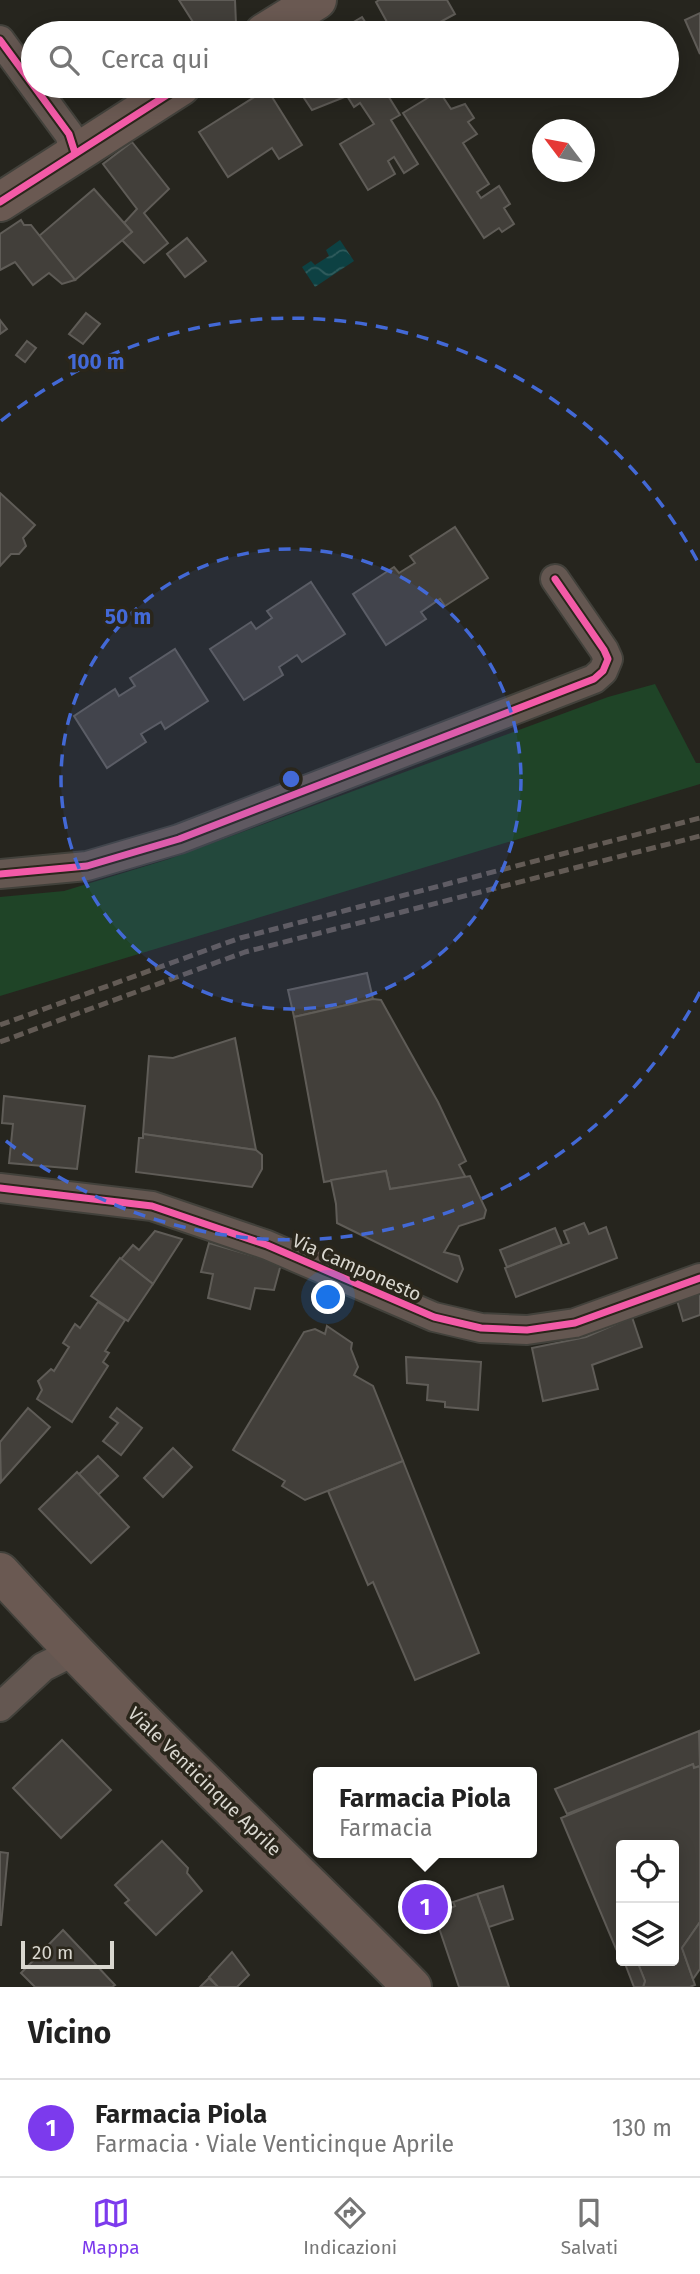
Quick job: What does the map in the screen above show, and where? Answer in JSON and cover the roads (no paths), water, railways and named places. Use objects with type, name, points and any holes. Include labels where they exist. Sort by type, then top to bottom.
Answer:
[{"type":"main road","points":[[283,21],[317,0]]},
{"type":"main road","points":[[0,202],[162,98]]},
{"type":"main road","name":"Viale Venticinque Aprile","points":[[0,1572],[73,1652],[412,1987]]},
{"type":"street","points":[[0,40],[21,69]]},
{"type":"street","points":[[43,98],[69,134],[75,153]]},
{"type":"street","points":[[0,874],[87,866],[179,839],[594,679],[603,671],[608,659],[555,579]]},
{"type":"street","name":"Via Camponesto","points":[[0,1188],[152,1206],[267,1245],[433,1317],[481,1328],[527,1330],[575,1323],[700,1278]]},
{"type":"street","points":[[0,1707],[43,1667],[73,1652]]},
{"type":"water","points":[[340,240],[354,261],[315,287],[302,267],[311,261],[315,265],[329,256],[326,250]]},
{"type":"railway","points":[[0,1025],[240,938],[700,818]]},
{"type":"railway","points":[[0,1042],[245,952],[700,836]]},
{"type":"place","name":"Farmacia Piola","points":[[425,1907]]}]
